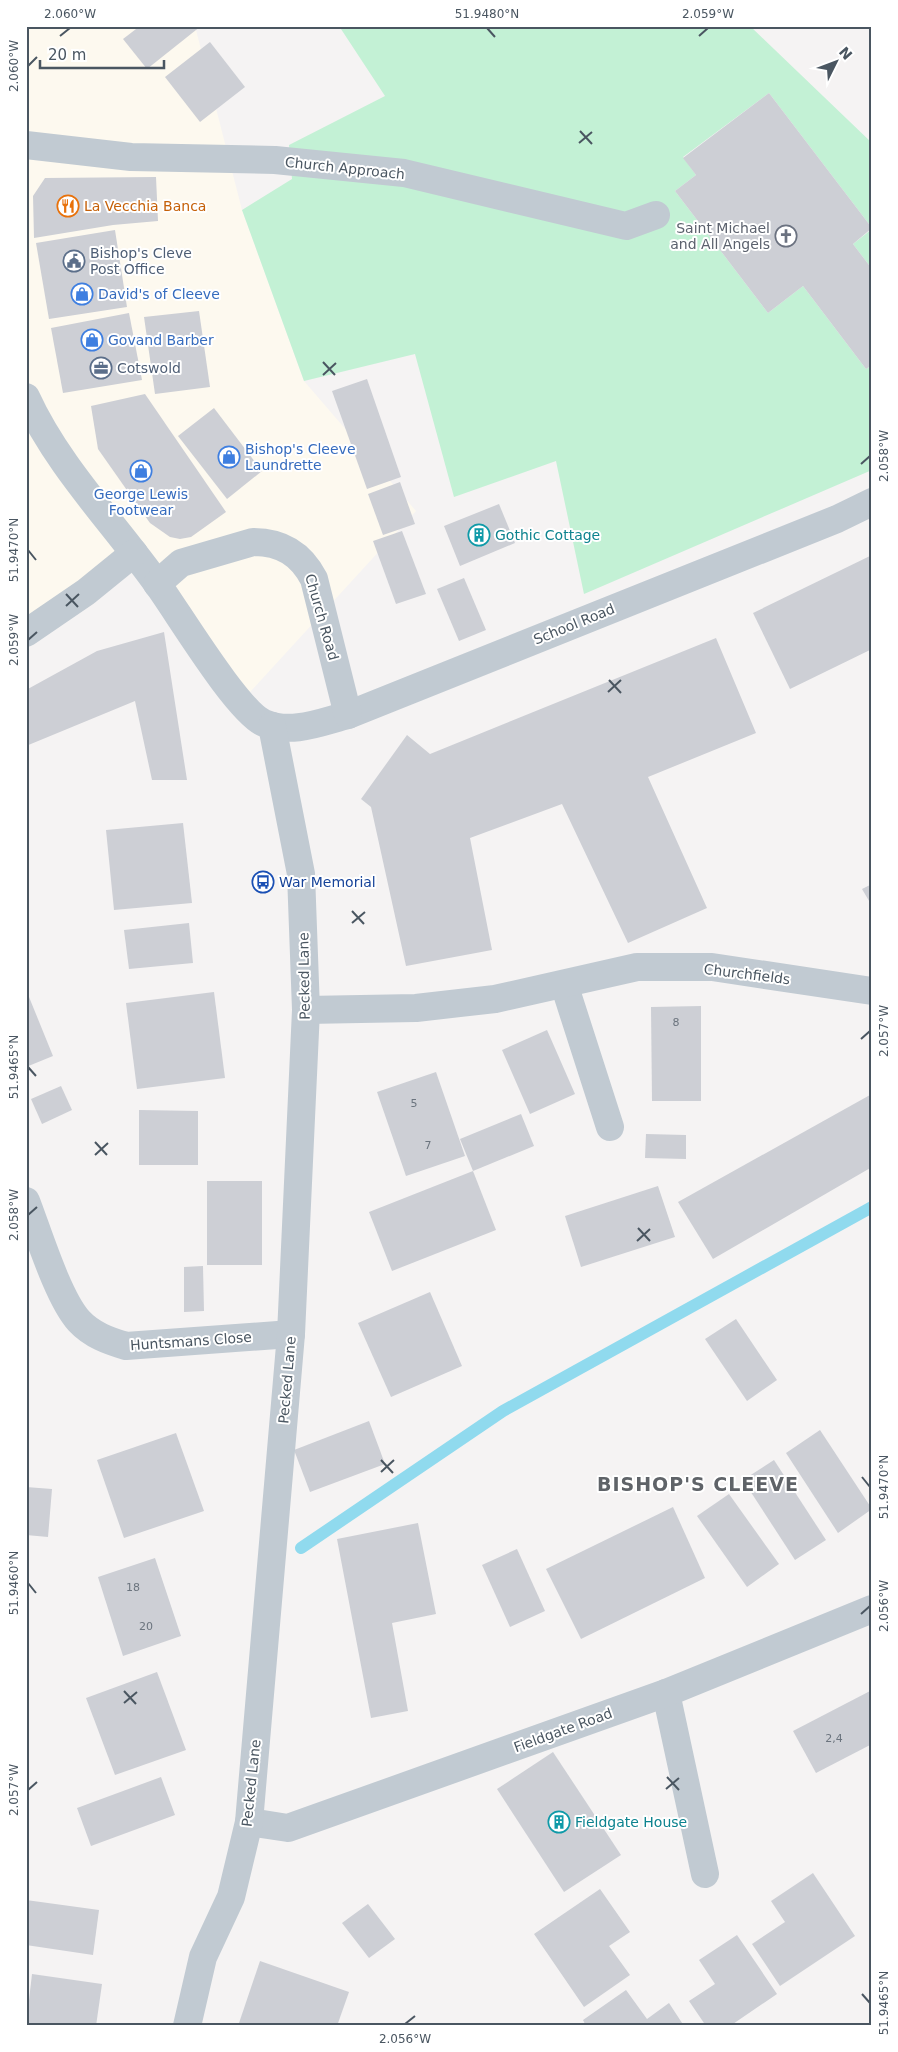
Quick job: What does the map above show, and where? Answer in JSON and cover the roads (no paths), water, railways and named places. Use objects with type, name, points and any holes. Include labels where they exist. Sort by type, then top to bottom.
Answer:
[{"type":"street","name":"Church Approach","points":[[26,145],[131,157],[275,160],[404,173],[626,226],[656,214]]},
{"type":"street","points":[[26,397],[40,426],[68,469],[157,584],[240,703],[253,716],[272,726]]},
{"type":"street","name":"School Road","points":[[272,726],[304,727],[348,715],[837,519],[872,502]]},
{"type":"street","name":"Church Road","points":[[157,584],[181,563],[253,542],[265,542],[287,548],[308,567],[314,579],[348,715]]},
{"type":"street","points":[[26,633],[86,592],[134,554]]},
{"type":"street","name":"Pecked Lane","points":[[187,2026],[203,1957],[231,1897],[249,1822],[291,1334],[306,1010],[301,874],[272,726]]},
{"type":"street","name":"Churchfields","points":[[306,1010],[426,1007],[495,999],[637,967],[712,967],[872,991]]},
{"type":"street","points":[[564,984],[610,1127]]},
{"type":"street","name":"Huntsmans Close","points":[[26,1201],[69,1308],[92,1332],[109,1341],[126,1346],[291,1334]]},
{"type":"street","name":"Fieldgate Road","points":[[249,1822],[288,1828],[666,1693],[872,1609]]},
{"type":"street","points":[[666,1693],[705,1874]]},
{"type":"waterway","points":[[301,1548],[503,1411],[872,1207]]},
{"type":"place","name":"La Vecchia Banca","points":[[68,206]]},
{"type":"place","name":"Saint Michael and All Angels","points":[[786,236]]},
{"type":"place","name":"Bishop's Cleve Post Office","points":[[74,261]]},
{"type":"place","name":"David's of Cleeve","points":[[82,294]]},
{"type":"place","name":"Govand Barber","points":[[92,340]]},
{"type":"place","name":"Cotswold","points":[[101,368]]},
{"type":"place","name":"Bishop's Cleeve Laundrette","points":[[229,457]]},
{"type":"place","name":"George Lewis Footwear","points":[[141,471]]},
{"type":"place","name":"Gothic Cottage","points":[[479,535]]},
{"type":"place","name":"War Memorial","points":[[263,882]]},
{"type":"place","name":"Fieldgate House","points":[[559,1822]]},
{"type":"district","name":"BISHOP'S CLEEVE","points":[[698,1484]]}]
